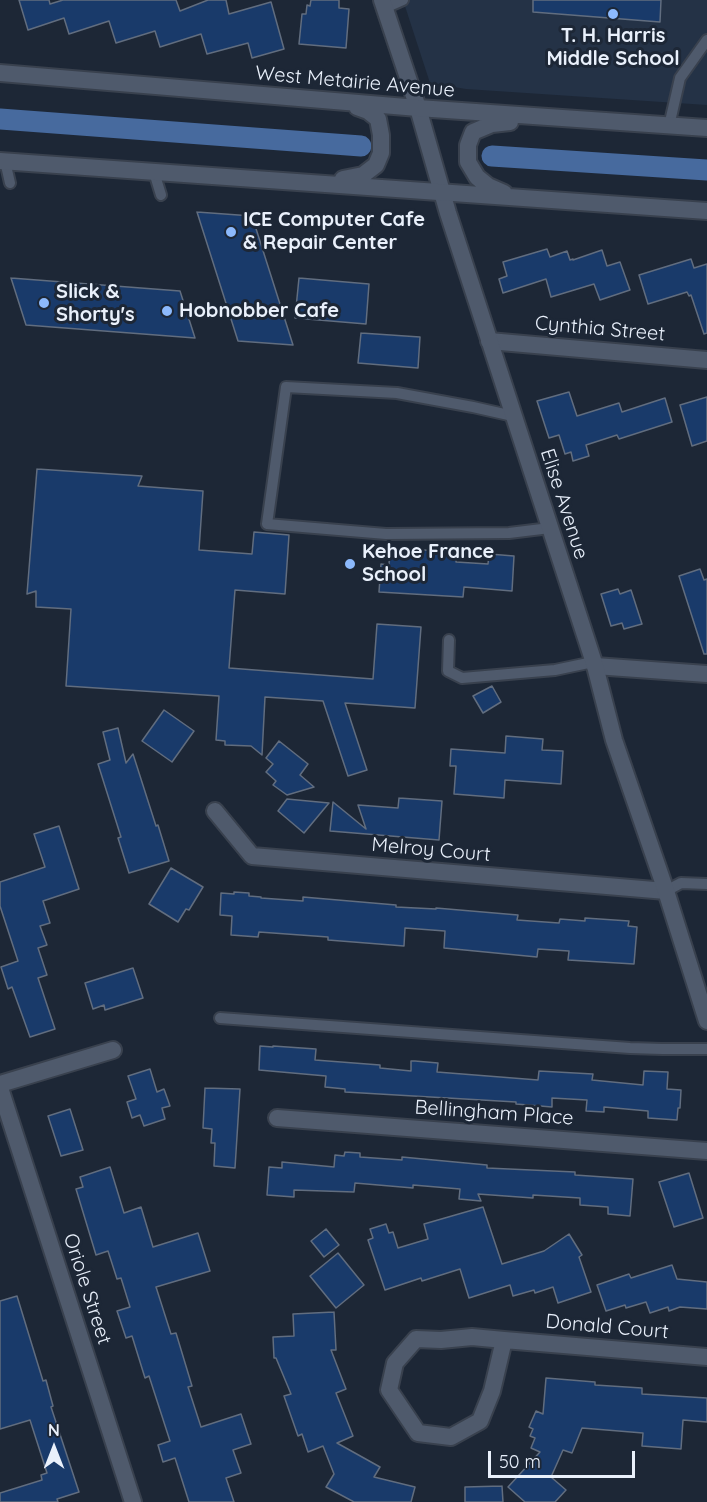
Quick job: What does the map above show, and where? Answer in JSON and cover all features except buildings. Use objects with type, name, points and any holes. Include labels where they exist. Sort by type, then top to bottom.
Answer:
[{"type":"street","name":"Elise Avenue","points":[[384,4],[418,108],[441,192],[594,664],[614,740],[666,891],[707,1022]]},
{"type":"street","name":"West Metairie Avenue","points":[[0,73],[348,103],[707,128]]},
{"type":"street","points":[[318,183],[363,175],[376,165],[381,153],[378,119],[368,111],[348,103]]},
{"type":"street","points":[[513,197],[488,186],[477,177],[468,162],[468,145],[473,132],[492,124],[558,118]]},
{"type":"street","points":[[3,161],[707,211]]},
{"type":"street","name":"Cynthia Street","points":[[489,340],[707,360]]},
{"type":"street","points":[[594,664],[707,674]]},
{"type":"street","name":"Melroy Court","points":[[215,811],[252,856],[666,891]]},
{"type":"street","points":[[0,1086],[113,1050]]},
{"type":"street","name":"Oriole Street","points":[[0,1086],[134,1502]]},
{"type":"street","name":"Bellingham Place","points":[[277,1118],[707,1151]]},
{"type":"street","name":"Donald Court","points":[[504,1340],[492,1391],[480,1421],[451,1437],[418,1433],[389,1390],[395,1362],[416,1339],[472,1338],[504,1340],[707,1357]]},
{"type":"lane","points":[[384,4],[403,0]]},
{"type":"lane","points":[[669,126],[680,78],[707,40]]},
{"type":"lane","points":[[3,161],[10,183]]},
{"type":"lane","points":[[154,172],[161,195]]},
{"type":"lane","points":[[513,416],[473,406],[397,393],[286,387],[267,524],[386,534],[509,533],[550,528]]},
{"type":"lane","points":[[448,640],[448,671],[462,678],[555,670],[594,664]]},
{"type":"lane","points":[[666,891],[681,883],[707,885]]},
{"type":"lane","points":[[220,1018],[630,1048],[707,1049]]},
{"type":"shaded area","points":[[403,0],[707,0],[707,105],[466,89],[430,83]]},
{"type":"waterway","points":[[0,119],[361,146]]},
{"type":"waterway","points":[[492,156],[707,170]]},
{"type":"place","name":"T. H. Harris Middle School","points":[[613,14]]},
{"type":"place","name":"ICE Computer Cafe & Repair Center","points":[[231,232]]},
{"type":"place","name":"Slick & Shorty's","points":[[44,303]]},
{"type":"place","name":"Hobnobber Cafe","points":[[167,311]]},
{"type":"place","name":"Kehoe France School","points":[[350,564]]}]
